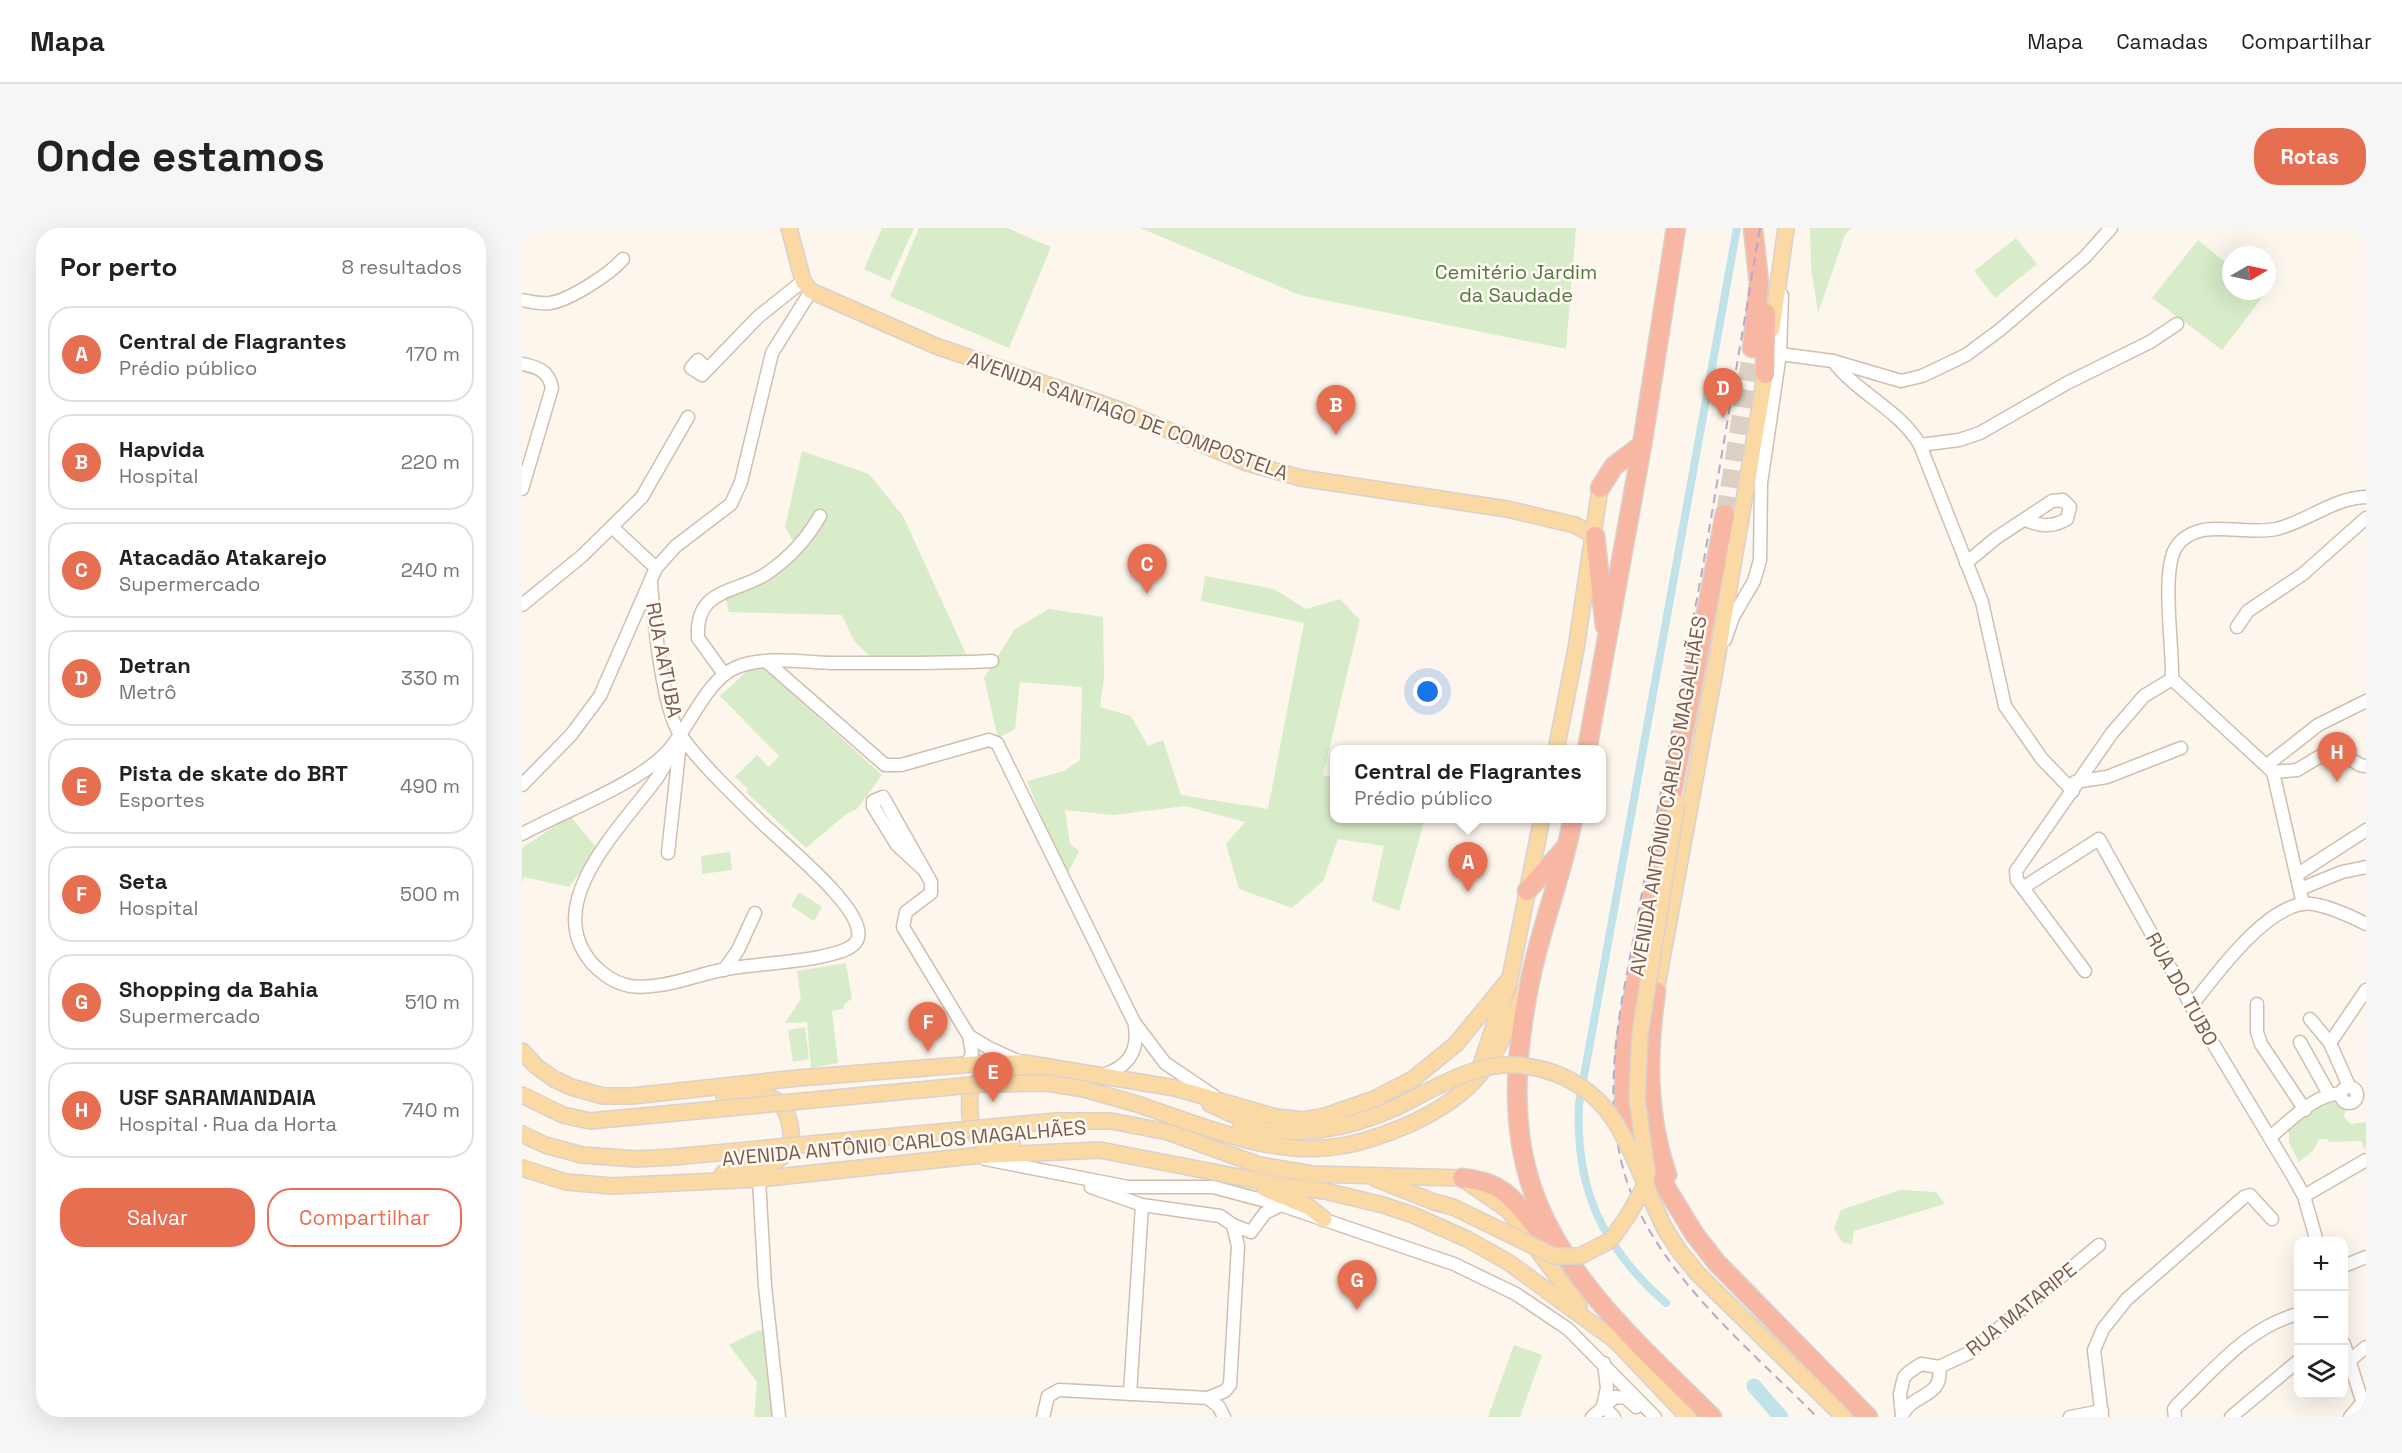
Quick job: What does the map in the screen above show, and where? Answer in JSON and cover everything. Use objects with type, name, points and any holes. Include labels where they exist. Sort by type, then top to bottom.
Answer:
[{"type":"highway","points":[[1588,745],[1642,445],[1674,234]]},
{"type":"highway","points":[[1752,348],[1758,301],[1755,241]]},
{"type":"highway","points":[[1755,241],[1766,302],[1766,374]]},
{"type":"highway","points":[[1600,488],[1614,466],[1642,445]]},
{"type":"highway","name":"AVENIDA ANTÔNIO CARLOS MAGALHÃES","points":[[1725,514],[1630,1014],[1625,1046],[1624,1096],[1628,1120],[1638,1142],[1705,1249],[1736,1284],[1868,1417]]},
{"type":"highway","points":[[1595,528],[1606,652]]},
{"type":"highway","name":"AVENIDA ANTÔNIO CARLOS MAGALHÃES","points":[[1530,979],[1572,823]]},
{"type":"highway","points":[[1527,891],[1568,844]]},
{"type":"highway","points":[[1530,979],[1517,1060],[1520,1134],[1532,1190],[1555,1238],[1571,1263]]},
{"type":"highway","name":"AVENIDA ANTÔNIO CARLOS MAGALHÃES","points":[[1656,991],[1650,1047],[1651,1114],[1660,1155],[1688,1223]]},
{"type":"highway","points":[[1462,1178],[1483,1180],[1506,1192],[1540,1233],[1571,1263],[1625,1329],[1712,1417]]},
{"type":"main road","points":[[789,228],[807,286]]},
{"type":"main road","name":"AVENIDA ANTÔNIO CARLOS MAGALHÃES","points":[[1656,991],[1766,374],[1786,228]]},
{"type":"main road","name":"AVENIDA SANTIAGO DE COMPOSTELA","points":[[807,286],[936,346],[1120,410],[1255,466],[1300,478],[1507,509],[1595,528]]},
{"type":"main road","points":[[1557,745],[1600,488]]},
{"type":"main road","points":[[1368,1176],[1434,1202],[1453,1207],[1554,1256],[1580,1256],[1611,1240],[1644,1187],[1647,1172],[1638,1098],[1640,1034],[1677,803],[1674,778]]},
{"type":"main road","points":[[1677,803],[1693,789]]},
{"type":"main road","points":[[1480,1075],[1481,1060],[1510,978],[1541,823]]},
{"type":"main road","points":[[522,1051],[536,1066],[554,1079],[585,1092],[603,1096],[695,1091],[798,1078],[967,1065],[1025,1064],[1175,1088],[1217,1098],[1276,1117],[1303,1120],[1326,1116],[1374,1100],[1413,1079],[1438,1060],[1470,1029],[1510,978]]},
{"type":"main road","name":"AVENIDA ANTÔNIO CARLOS MAGALHÃES","points":[[522,1095],[563,1115],[602,1120],[983,1084],[1047,1083],[1137,1104],[1198,1125],[1267,1143],[1313,1148],[1338,1147],[1375,1138],[1424,1117],[1466,1089],[1480,1075],[1497,1048],[1530,979]]},
{"type":"main road","name":"AVENIDA ANTÔNIO CARLOS MAGALHÃES","points":[[1198,1125],[1296,1133],[1335,1129],[1399,1106],[1463,1074],[1488,1068],[1517,1065],[1547,1070],[1560,1075],[1593,1096],[1616,1122],[1665,1229],[1698,1274],[1844,1417]]},
{"type":"main road","points":[[1055,1068],[980,1080],[973,1084],[970,1105],[973,1130],[977,1138],[992,1145],[1043,1143],[1100,1150]]},
{"type":"main road","points":[[1175,1088],[1247,1123],[1276,1132]]},
{"type":"main road","points":[[695,1091],[710,1096],[765,1096],[779,1100],[788,1114],[791,1137],[787,1153],[774,1161],[716,1175],[700,1182]]},
{"type":"main road","name":"AVENIDA ANTÔNIO CARLOS MAGALHÃES","points":[[522,1134],[545,1145],[582,1155],[637,1159],[1056,1121],[1111,1121],[1168,1132],[1258,1165],[1313,1174],[1462,1178]]},
{"type":"main road","name":"AVENIDA ANTÔNIO CARLOS MAGALHÃES","points":[[522,1168],[566,1182],[587,1185],[700,1182],[759,1179],[972,1156],[1100,1150],[1253,1180],[1325,1191],[1370,1202]]},
{"type":"main road","points":[[1462,1178],[1508,1210],[1588,1318]]},
{"type":"main road","points":[[1253,1180],[1267,1190],[1309,1207],[1324,1219]]},
{"type":"main road","points":[[1370,1202],[1434,1202]]},
{"type":"main road","points":[[1370,1202],[1436,1224],[1485,1248],[1588,1318],[1616,1341],[1688,1417]]},
{"type":"street","points":[[1780,354],[1833,361],[1901,381],[1940,369],[1966,355],[2001,329],[2085,257],[2112,228]]},
{"type":"street","points":[[1715,670],[1733,617],[1754,581],[1760,560],[1761,483],[1780,354],[1783,248]]},
{"type":"street","points":[[522,300],[539,303],[559,301],[606,274],[623,259]]},
{"type":"street","points":[[707,369],[758,317],[807,286]]},
{"type":"street","points":[[522,785],[572,735],[600,696],[651,584],[656,568],[676,546],[731,504],[741,482],[772,353],[807,286]]},
{"type":"street","points":[[1920,445],[1959,440],[1980,433],[2067,383],[2150,342],[2178,324]]},
{"type":"street","points":[[1833,361],[1851,381],[1905,424],[1920,445],[1986,617],[2005,706],[2042,759],[2073,785]]},
{"type":"street","points":[[522,364],[541,369],[551,381],[552,388],[522,489]]},
{"type":"street","points":[[522,605],[612,527],[651,486],[688,417]]},
{"type":"street","points":[[2303,904],[2298,874],[2270,769],[2212,719],[2172,679],[2171,562],[2179,544],[2195,532],[2215,529],[2275,529],[2349,499],[2366,497]]},
{"type":"street","points":[[1966,563],[1996,538],[2057,499],[2066,502],[2070,507],[2067,519],[2050,525],[2036,525],[2026,520]]},
{"type":"street","points":[[724,674],[698,638],[700,616],[705,605],[723,592],[766,573],[805,539],[820,516]]},
{"type":"street","points":[[2237,627],[2248,611],[2303,574],[2366,518]]},
{"type":"street","points":[[612,527],[656,568]]},
{"type":"street","name":"RUA AATUBA","points":[[651,584],[662,672],[680,735]]},
{"type":"street","points":[[522,834],[636,775],[665,754],[724,674],[737,667],[767,662],[915,664],[992,661]]},
{"type":"street","points":[[767,662],[885,765],[901,765],[989,740],[997,743],[1134,1022],[1165,1063],[1217,1098]]},
{"type":"street","points":[[2085,971],[2017,880],[2016,871],[2073,785],[2135,705],[2152,690],[2172,679]]},
{"type":"street","points":[[2270,769],[2319,725],[2366,701]]},
{"type":"street","points":[[668,853],[680,735]]},
{"type":"street","points":[[680,735],[758,819],[843,901],[858,930],[858,939],[854,945],[840,951],[724,970],[660,986],[627,985],[611,978],[585,954],[575,925],[575,907],[587,874],[658,776],[680,735]]},
{"type":"street","points":[[2073,785],[2107,777],[2181,748]]},
{"type":"street","points":[[2270,769],[2297,770],[2329,751],[2337,751],[2360,765],[2366,766]]},
{"type":"street","points":[[923,869],[897,845],[873,801],[883,797],[923,869],[933,888],[931,893],[906,912],[903,927],[969,1035],[972,1053],[967,1065]]},
{"type":"street","points":[[2298,874],[2366,830]]},
{"type":"street","name":"RUA DO TUBO","points":[[2024,887],[2099,839],[2191,1006],[2304,1196],[2316,1237]]},
{"type":"street","points":[[2300,889],[2342,873],[2366,867]]},
{"type":"street","points":[[2191,1006],[2257,928],[2273,916],[2303,904],[2340,911],[2366,924]]},
{"type":"street","points":[[724,970],[738,950],[755,913]]},
{"type":"street","points":[[2330,1043],[2366,990]]},
{"type":"street","points":[[2258,1004],[2257,1032],[2261,1044],[2305,1110]]},
{"type":"street","points":[[2310,1019],[2330,1043],[2352,1095]]},
{"type":"street","points":[[1098,1077],[1116,1071],[1131,1058],[1136,1042],[1134,1022]]},
{"type":"street","points":[[969,1035],[989,1048],[1025,1064]]},
{"type":"street","points":[[2300,1042],[2352,1095]]},
{"type":"street","points":[[2270,1137],[2305,1110],[2310,1102],[2352,1095]]},
{"type":"street","points":[[972,1156],[1128,1187],[1213,1187],[1281,1205],[1454,1264],[1497,1284],[1568,1329],[1604,1362],[1655,1417]]},
{"type":"street","points":[[2304,1196],[2366,1160]]},
{"type":"street","points":[[1065,1176],[1142,1205],[1220,1216],[1233,1225],[1251,1232],[1268,1210],[1281,1205]]},
{"type":"street","points":[[759,1179],[765,1286],[779,1417]]},
{"type":"street","points":[[2070,1417],[2102,1414],[2094,1350],[2103,1329],[2127,1299],[2244,1197],[2250,1195],[2272,1219]]},
{"type":"street","points":[[1130,1394],[1142,1205]]},
{"type":"street","points":[[1043,1417],[1048,1396],[1059,1390],[1208,1398],[1225,1391],[1230,1385],[1238,1246],[1233,1225]]},
{"type":"street","name":"RUA MATARIPE","points":[[1902,1416],[1900,1394],[1904,1377],[1911,1369],[1922,1364],[1939,1367],[1969,1353],[2099,1245]]},
{"type":"street","points":[[2348,1264],[2366,1257]]},
{"type":"street","points":[[2175,1413],[2248,1338],[2273,1322],[2294,1315]]},
{"type":"street","points":[[2343,1345],[2365,1404],[2350,1417]]},
{"type":"street","points":[[2349,1361],[2366,1347]]},
{"type":"street","points":[[1603,1406],[1607,1388],[1604,1362]]},
{"type":"street","points":[[2231,1417],[2294,1363]]},
{"type":"street","name":"RUA MATARIPE","points":[[1902,1416],[1910,1404],[1936,1388],[1939,1383],[1939,1367]]},
{"type":"street","points":[[1592,1417],[1603,1406],[1621,1396],[1631,1402],[1644,1417]]},
{"type":"street","points":[[1208,1398],[1220,1407],[1224,1417]]},
{"type":"street","points":[[1603,1406],[1614,1417]]},
{"type":"green space","points":[[882,228],[914,228],[890,281],[864,269]]},
{"type":"green space","points":[[919,228],[1007,228],[1051,247],[1009,348],[890,297]]},
{"type":"green space","name":"Cemitério Jardim da Saudade","points":[[1140,228],[1576,228],[1566,349],[1300,295]]},
{"type":"green space","points":[[1810,228],[1851,228],[1845,235],[1818,313],[1811,267]]},
{"type":"green space","points":[[2016,238],[2037,264],[1995,298],[1974,271]]},
{"type":"green space","points":[[2198,240],[2222,260],[2222,300],[2260,300],[2222,350],[2152,298]]},
{"type":"green space","points":[[802,451],[869,474],[903,516],[967,656],[873,659],[854,641],[842,615],[729,612],[725,597],[769,579],[793,541],[785,527]]},
{"type":"green space","points":[[1205,576],[1274,589],[1306,609],[1340,599],[1360,620],[1323,775],[1330,777],[1330,823],[1424,823],[1399,911],[1372,901],[1384,846],[1338,839],[1323,881],[1292,908],[1239,889],[1226,844],[1245,822],[1185,806],[1113,815],[1065,810],[1070,844],[1079,851],[1066,877],[1027,781],[1064,771],[1080,760],[1082,687],[1020,682],[1015,729],[998,738],[984,678],[1015,629],[1049,609],[1103,617],[1104,678],[1100,707],[1131,716],[1148,746],[1163,740],[1181,795],[1268,809],[1304,623],[1201,601]]},
{"type":"green space","points":[[757,662],[882,775],[857,809],[845,815],[806,848],[746,792],[748,789],[735,777],[757,755],[769,767],[779,756],[720,696]]},
{"type":"green space","points":[[570,816],[596,847],[591,858],[569,887],[524,877],[522,884],[522,848]]},
{"type":"green space","points":[[730,852],[732,870],[702,874],[701,856]]},
{"type":"green space","points":[[799,892],[822,907],[814,921],[791,906]]},
{"type":"green space","points":[[846,963],[852,999],[845,1003],[843,1009],[832,1011],[838,1063],[811,1068],[807,1022],[785,1023],[801,999],[797,971]]},
{"type":"green space","points":[[805,1027],[809,1059],[793,1062],[788,1030]]},
{"type":"green space","points":[[2328,1098],[2346,1108],[2344,1117],[2351,1124],[2366,1122],[2366,1151],[2361,1141],[2328,1142],[2328,1139],[2319,1139],[2313,1151],[2299,1162],[2289,1143],[2286,1128]]},
{"type":"green space","points":[[1900,1190],[1936,1192],[1945,1204],[1854,1231],[1852,1244],[1842,1242],[1834,1229],[1841,1210]]},
{"type":"green space","points":[[759,1330],[768,1334],[772,1417],[754,1417],[757,1382],[729,1345]]},
{"type":"green space","points":[[1514,1345],[1542,1355],[1520,1417],[1488,1417]]},
{"type":"waterway","points":[[1666,1303],[1625,1260],[1609,1238],[1597,1214],[1588,1190],[1582,1163],[1579,1104],[1737,228]]},
{"type":"waterway","points":[[1754,1386],[1781,1417]]},
{"type":"tunnel","points":[[1725,514],[1752,348]]},
{"type":"railway","points":[[1760,228],[1703,566],[1622,1000],[1614,1063],[1615,1126],[1623,1168],[1636,1204],[1654,1238],[1677,1271],[1704,1303],[1817,1417]]},
{"type":"place","name":"Detran","points":[[1723,418]]},
{"type":"place","name":"Hapvida","points":[[1336,435]]},
{"type":"place","name":"Atacadão Atakarejo","points":[[1147,594]]},
{"type":"place","name":"USF SARAMANDAIA","points":[[2337,782]]},
{"type":"place","name":"Central de Flagrantes","points":[[1468,892]]},
{"type":"place","name":"Seta","points":[[928,1052]]},
{"type":"place","name":"Pista de skate do BRT","points":[[993,1102]]},
{"type":"place","name":"Shopping da Bahia","points":[[1357,1310]]}]
